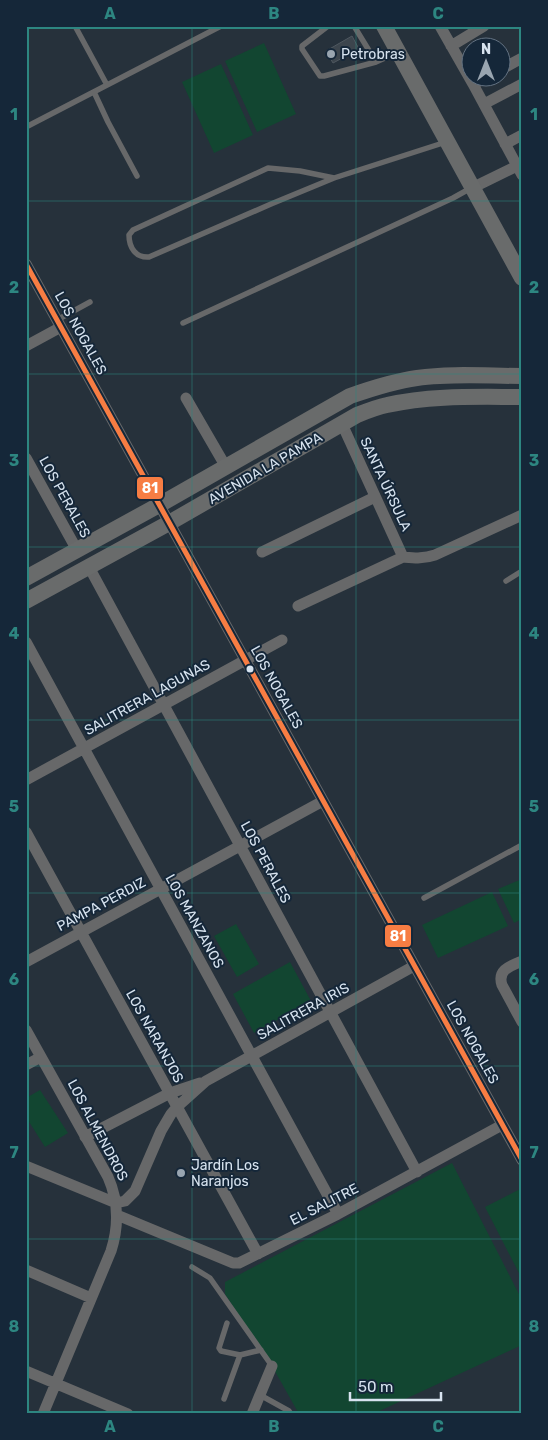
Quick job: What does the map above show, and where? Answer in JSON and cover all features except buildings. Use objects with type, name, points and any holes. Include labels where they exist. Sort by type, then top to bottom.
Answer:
[{"type":"street","points":[[384,26],[522,278]]},
{"type":"street","points":[[440,26],[460,62]]},
{"type":"street","points":[[451,46],[484,26]]},
{"type":"street","points":[[510,65],[522,58]]},
{"type":"street","points":[[484,104],[522,84]]},
{"type":"street","points":[[472,188],[519,170],[475,88]]},
{"type":"street","points":[[505,144],[522,135]]},
{"type":"street","name":"LOS NOGALES","points":[[26,264],[502,1124]]},
{"type":"street","points":[[26,346],[59,324]]},
{"type":"street","name":"AVENIDA LA PAMPA","points":[[26,578],[350,396],[384,384],[419,378],[522,376]]},
{"type":"street","name":"AVENIDA LA PAMPA","points":[[26,601],[169,523],[357,415],[385,405],[415,400],[447,397],[522,397]]},
{"type":"street","points":[[186,398],[226,467]]},
{"type":"street","name":"SANTA ÚRSULA","points":[[342,424],[403,557]]},
{"type":"street","name":"LOS PERALES","points":[[26,458],[77,550]]},
{"type":"street","points":[[262,552],[375,496]]},
{"type":"street","points":[[298,606],[403,557],[417,559],[435,555],[522,516]]},
{"type":"street","name":"LOS PERALES","points":[[89,567],[417,1172]]},
{"type":"street","name":"SALITRERA LAGUNAS","points":[[26,780],[282,640]]},
{"type":"street","name":"LOS MANZANOS","points":[[26,642],[338,1214]]},
{"type":"street","name":"PAMPA PERDIZ","points":[[26,962],[322,801]]},
{"type":"street","name":"LOS NARANJOS","points":[[26,832],[258,1254]]},
{"type":"street","points":[[522,961],[506,968],[501,976],[502,986],[522,1022]]},
{"type":"street","name":"SALITRERA IRIS","points":[[85,1137],[170,1093],[206,1081],[414,966]]},
{"type":"street","name":"LOS ALMENDROS","points":[[26,1030],[108,1177],[116,1203],[115,1240],[91,1298]]},
{"type":"street","points":[[26,1065],[41,1057]]},
{"type":"street","name":"SALITRERA IRIS","points":[[116,1203],[125,1201],[135,1191],[161,1131],[177,1107],[206,1081]]},
{"type":"street","points":[[502,1124],[522,1160]]},
{"type":"street","name":"EL SALITRE","points":[[117,1215],[233,1264],[239,1263],[338,1214],[502,1124]]},
{"type":"street","points":[[26,1166],[116,1203]]},
{"type":"street","points":[[26,1270],[91,1298],[43,1414]]},
{"type":"street","points":[[252,1414],[272,1366]]},
{"type":"street","points":[[26,1371],[128,1414]]},
{"type":"lane","points":[[75,26],[107,85]]},
{"type":"lane","points":[[26,127],[221,26]]},
{"type":"lane","points":[[328,26],[302,46],[302,49],[320,76],[376,62],[398,53]]},
{"type":"lane","points":[[354,26],[376,62]]},
{"type":"lane","points":[[94,92],[137,176]]},
{"type":"lane","points":[[334,178],[290,169],[268,168],[134,230],[129,235],[129,242],[136,255],[143,258],[149,257],[334,178],[448,142]]},
{"type":"lane","points":[[183,323],[472,188]]},
{"type":"lane","points":[[59,324],[90,302]]},
{"type":"lane","points":[[506,581],[522,572]]},
{"type":"lane","points":[[424,898],[522,845]]},
{"type":"lane","points":[[192,1267],[210,1278],[272,1366]]},
{"type":"lane","points":[[227,1323],[219,1348],[221,1351],[240,1355],[262,1350]]},
{"type":"lane","points":[[224,1399],[240,1355]]},
{"type":"lane","points":[[260,1395],[291,1414]]},
{"type":"green space","points":[[264,43],[296,114],[257,132],[225,61]]},
{"type":"green space","points":[[221,64],[253,135],[214,153],[182,82]]},
{"type":"green space","points":[[522,879],[522,919],[514,923],[498,889]]},
{"type":"green space","points":[[492,892],[508,926],[438,958],[422,925]]},
{"type":"green space","points":[[236,924],[259,964],[237,977],[214,936]]},
{"type":"green space","points":[[290,962],[311,1001],[254,1033],[233,994]]},
{"type":"green space","points":[[40,1090],[68,1133],[45,1147],[26,1117],[26,1098]]},
{"type":"green space","points":[[452,1163],[522,1300],[522,1345],[373,1414],[299,1414],[272,1366],[225,1294],[225,1282]]},
{"type":"green space","points":[[522,1188],[522,1279],[485,1207]]},
{"type":"transit line","name":"81","points":[[26,264],[522,1160]]},
{"type":"place","name":"Petrobras","points":[[331,54]]},
{"type":"place","name":"Jardín Los Naranjos","points":[[181,1173]]}]
